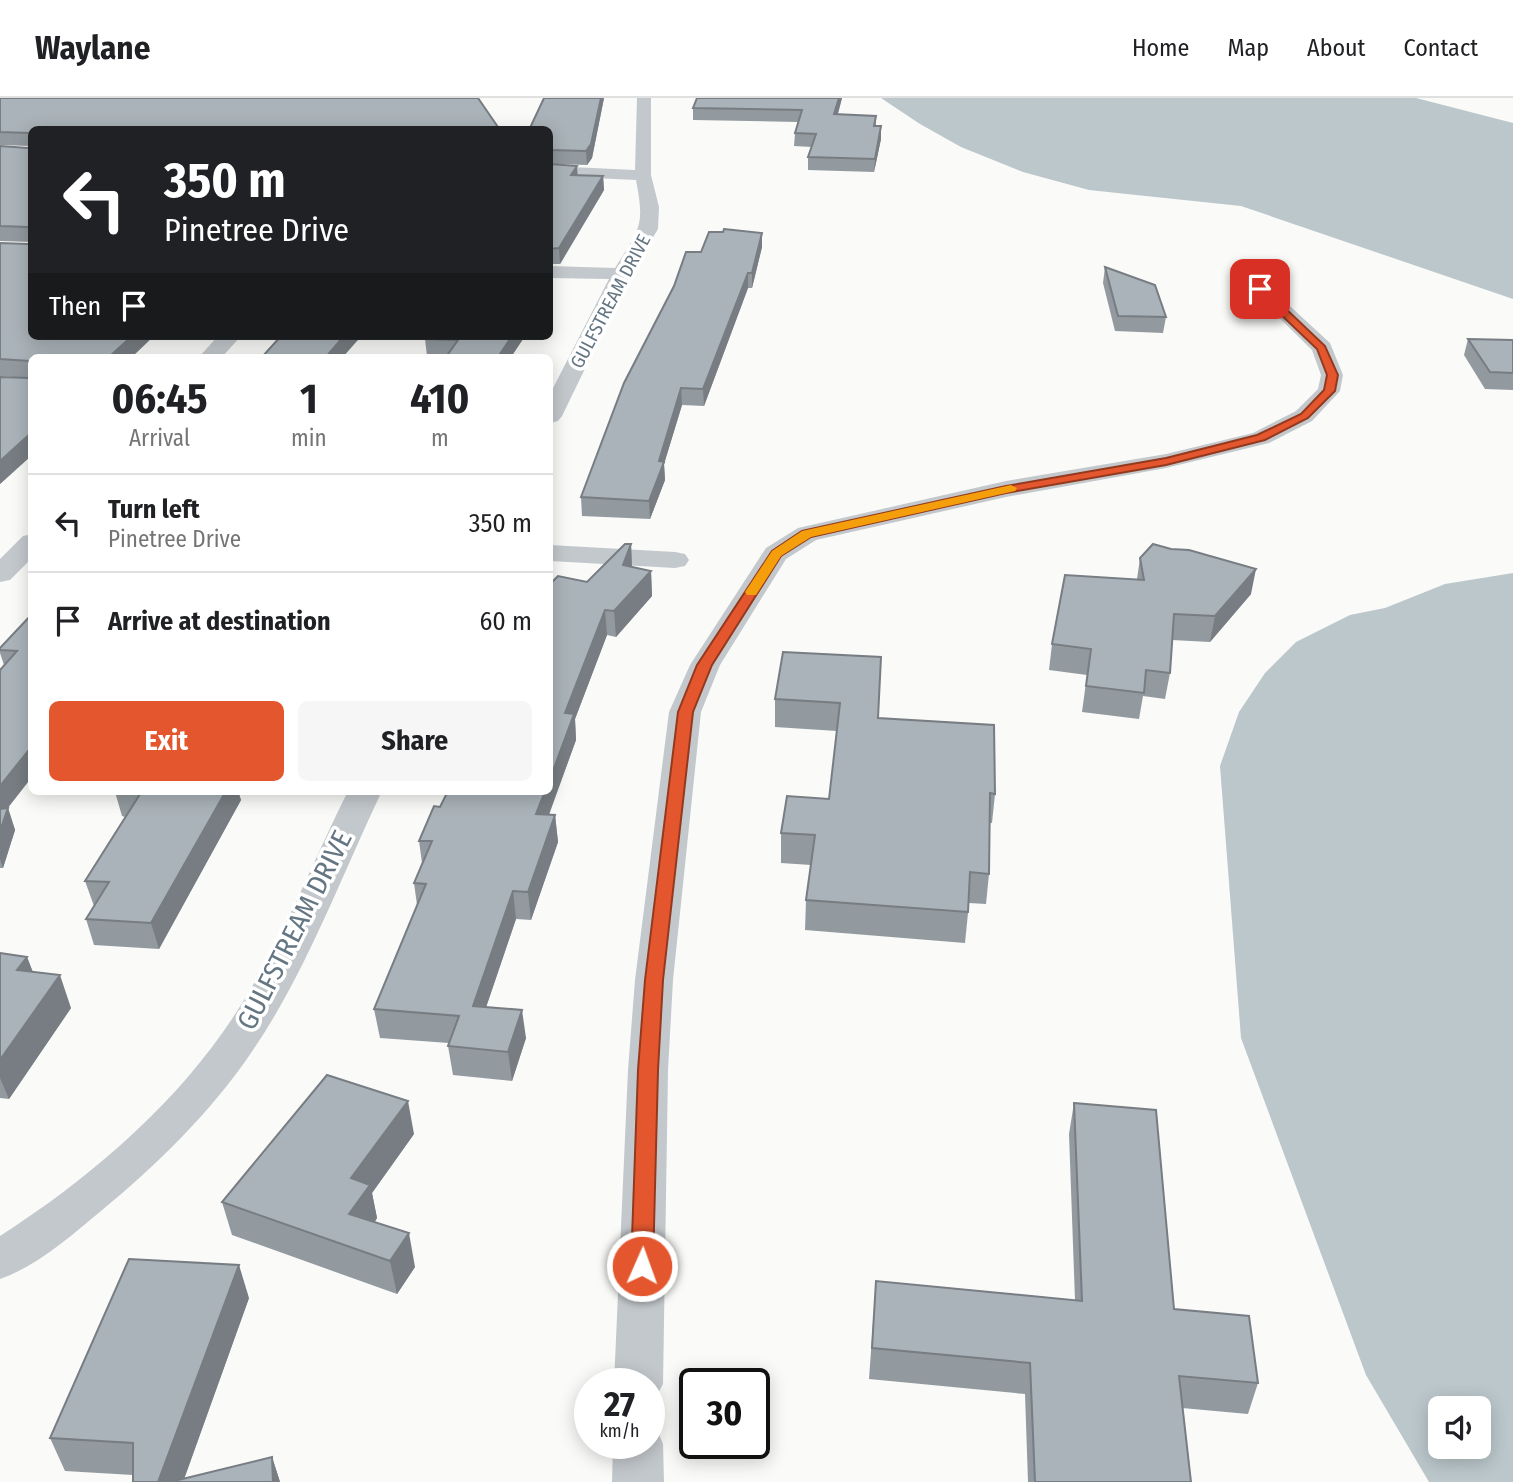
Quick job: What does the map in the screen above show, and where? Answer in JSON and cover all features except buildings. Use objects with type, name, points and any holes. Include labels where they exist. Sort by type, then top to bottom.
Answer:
[{"type":"street","name":"GULFSTREAM DRIVE","points":[[553,410],[621,274],[649,229],[650,206],[643,174],[643,98]]},
{"type":"street","points":[[553,172],[643,174]]},
{"type":"street","points":[[553,272],[621,274]]},
{"type":"street","points":[[639,1368],[648,1070],[654,980],[685,712],[705,665],[776,554],[807,534],[1006,489],[1166,461],[1261,438],[1304,416],[1329,391],[1332,375],[1322,348],[1260,289]]},
{"type":"street","points":[[213,354],[226,340]]},
{"type":"street","points":[[0,574],[28,546]]},
{"type":"street","points":[[553,553],[675,560]]},
{"type":"street","name":"GULFSTREAM DRIVE","points":[[0,1260],[98,1188],[166,1127],[219,1066],[260,1007],[363,795]]},
{"type":"street","points":[[638,1459],[638,1482]]},
{"type":"shaded area","points":[[881,98],[1416,98],[1513,123],[1513,299],[1241,206],[1089,190],[1023,172],[961,147]]},
{"type":"shaded area","points":[[1513,573],[1513,1482],[1429,1482],[1366,1375],[1241,1038],[1220,766],[1239,712],[1265,673],[1296,642],[1350,615],[1385,608],[1445,584]]},
{"type":"slow traffic","points":[[752,592],[776,554],[807,534],[1011,488]]},
{"type":"route","points":[[642,1266],[648,1070],[654,980],[685,712],[705,665],[776,554],[807,534],[1006,489],[1166,461],[1261,438],[1304,416],[1329,391],[1332,375],[1322,348],[1260,289]]}]
